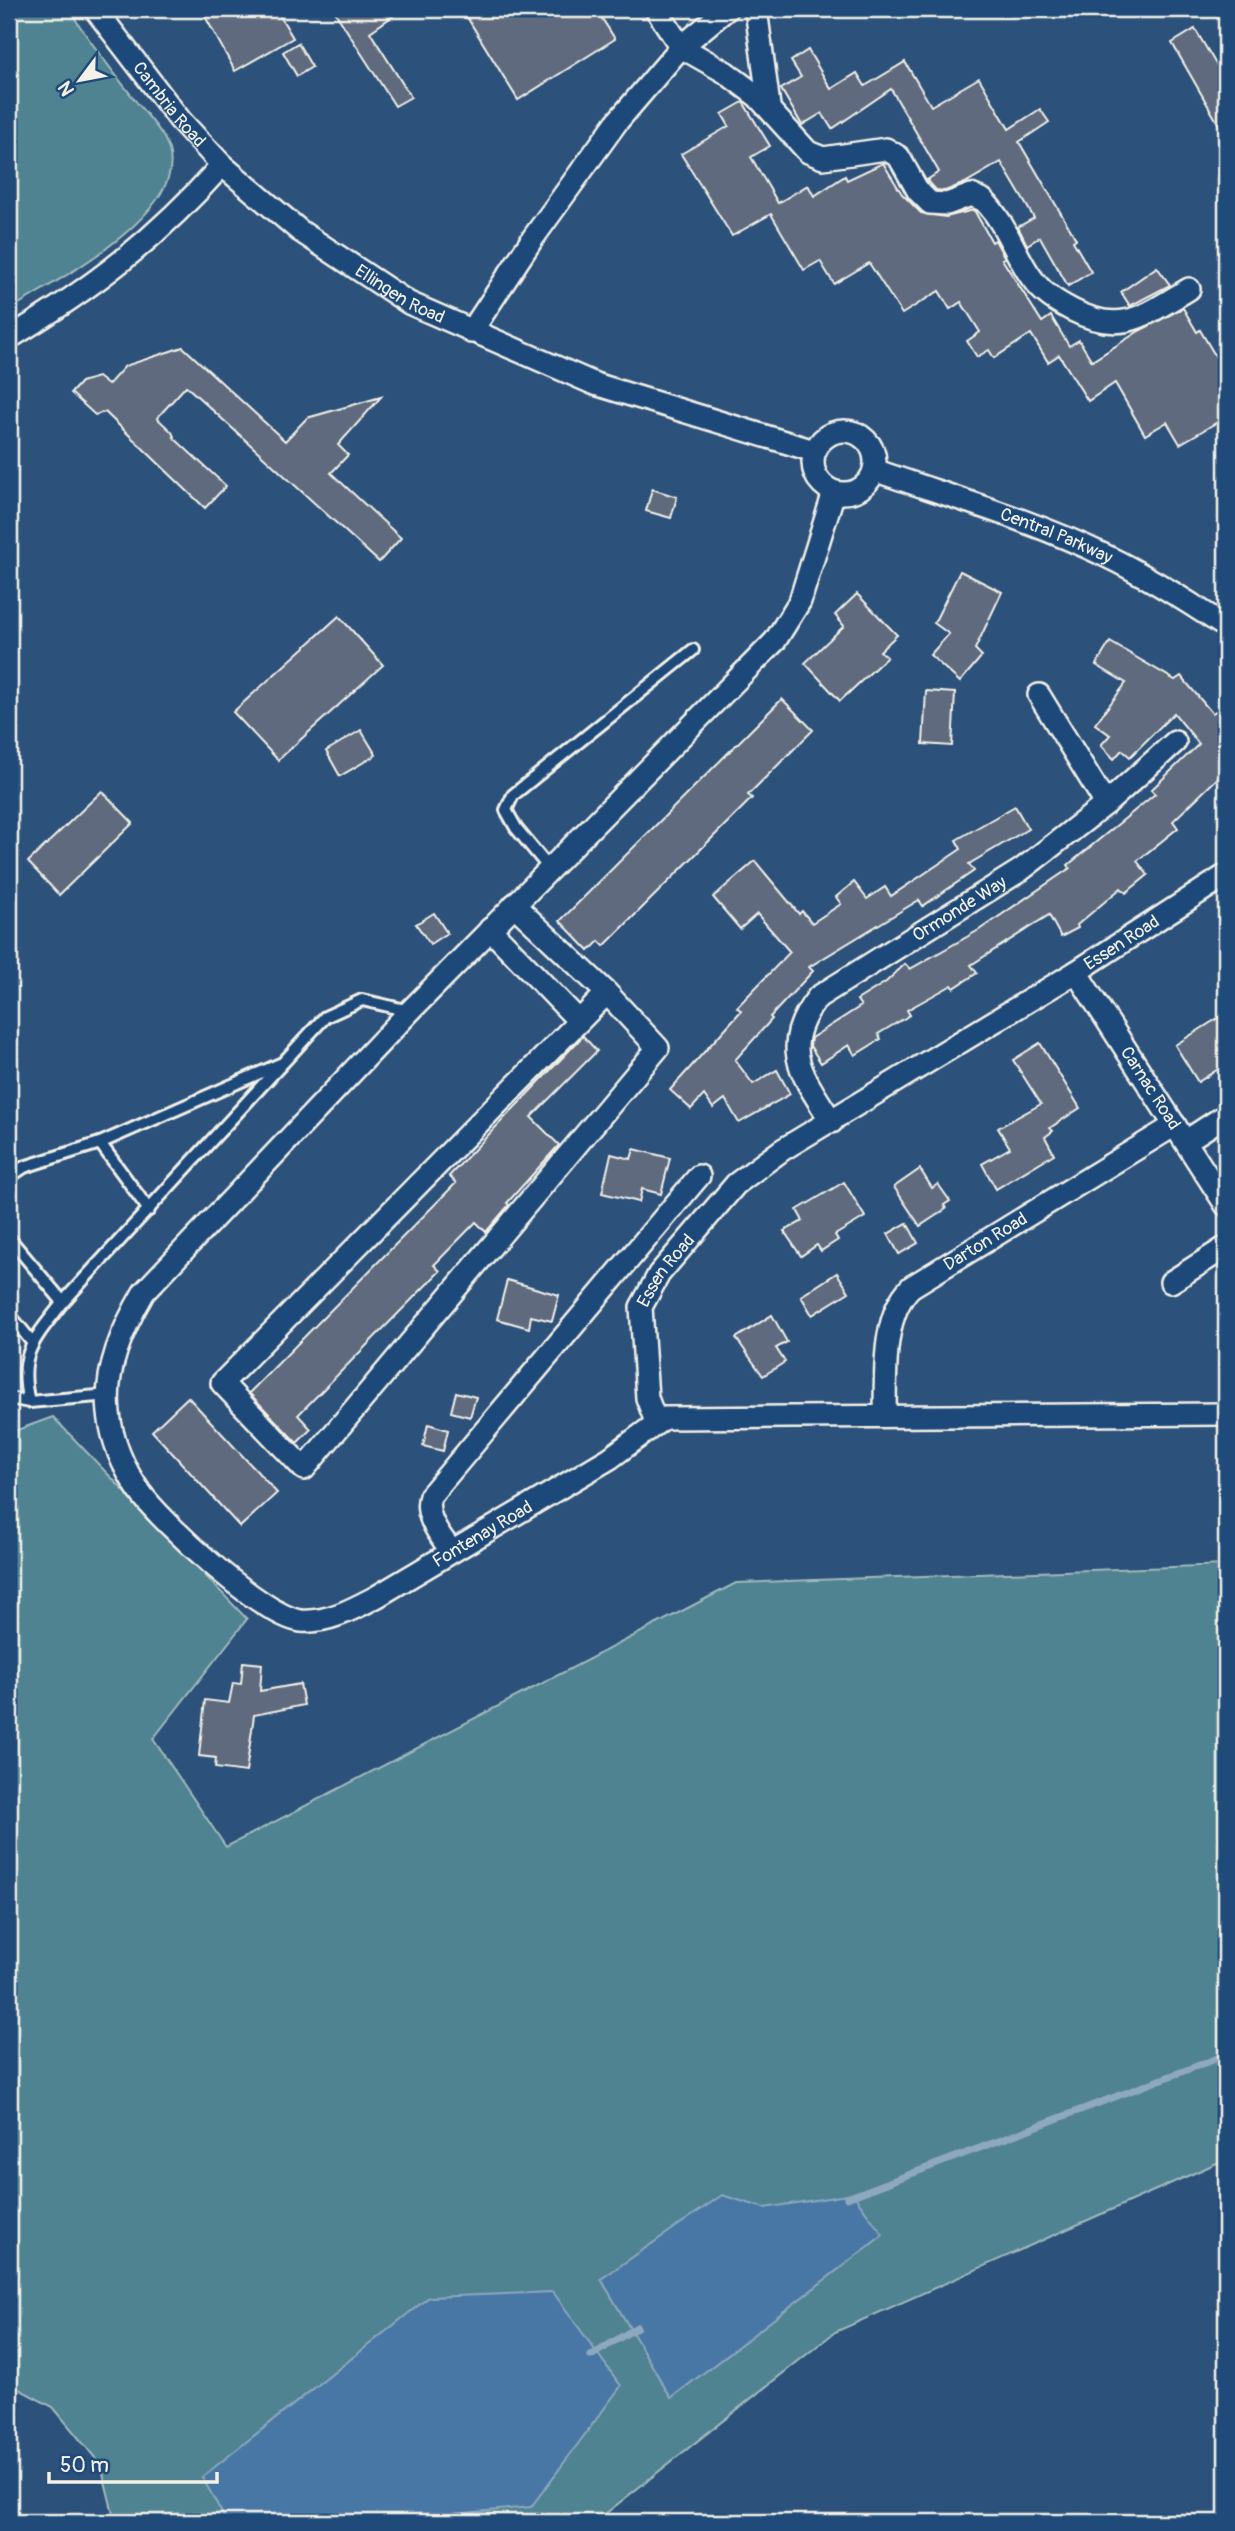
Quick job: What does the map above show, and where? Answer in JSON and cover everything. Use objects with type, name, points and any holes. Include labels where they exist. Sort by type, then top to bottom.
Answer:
[{"type":"street","name":"Cambria Road","points":[[95,9],[180,120],[222,165]]},
{"type":"street","points":[[656,9],[681,47],[725,72],[769,106],[801,145],[814,155],[835,157],[886,149],[899,157],[918,191],[930,202],[947,204],[971,195],[983,200],[1031,277],[1046,296],[1093,320],[1126,323],[1189,289]]},
{"type":"street","points":[[727,9],[681,47],[608,134],[471,332],[594,384],[814,451]]},
{"type":"street","points":[[756,9],[769,106]]},
{"type":"street","name":"Ellingen Road","points":[[222,165],[300,230],[348,264],[410,303],[471,332]]},
{"type":"street","points":[[9,338],[102,278],[144,246],[183,209],[222,165]]},
{"type":"street","points":[[848,431],[867,441],[875,460],[870,480],[854,491],[834,492],[818,480],[813,461],[814,451],[828,435],[848,431]]},
{"type":"street","name":"Central Parkway","points":[[874,470],[1029,524],[1105,555],[1173,592],[1226,628]]},
{"type":"street","points":[[109,1395],[109,1375],[117,1349],[144,1292],[410,1011],[775,641],[800,601],[834,492]]},
{"type":"street","points":[[1039,695],[1106,804]]},
{"type":"street","name":"Ormonde Way","points":[[832,1122],[808,1083],[796,1053],[800,1024],[818,997],[1021,870],[1106,804],[1175,742]]},
{"type":"street","name":"Essen Road","points":[[656,1422],[647,1398],[641,1307],[652,1286],[736,1184],[782,1150],[1076,972],[1226,875]]},
{"type":"street","points":[[514,905],[607,993],[658,1048],[304,1469],[222,1383],[607,993]]},
{"type":"street","points":[[490,929],[579,1021]]},
{"type":"street","name":"Carnac Road","points":[[1076,972],[1226,1205]]},
{"type":"street","name":"Darton Road","points":[[885,1416],[890,1338],[902,1296],[911,1287],[1180,1133],[1226,1115]]},
{"type":"street","points":[[452,1551],[429,1514],[430,1496],[699,1176]]},
{"type":"street","points":[[1171,1282],[1226,1247]]},
{"type":"street","name":"Fontenay Road","points":[[109,1395],[114,1440],[139,1491],[162,1519],[269,1609],[299,1621],[321,1620],[349,1612],[610,1458],[656,1422]]},
{"type":"street","points":[[656,1422],[664,1418],[1226,1414]]},
{"type":"lane","points":[[549,868],[516,828],[506,810],[513,795],[693,650]]},
{"type":"lane","points":[[29,1402],[23,1374],[32,1342],[63,1303],[325,1017],[346,1005],[362,1000],[410,1011]]},
{"type":"lane","points":[[9,1177],[24,1167],[100,1143],[284,1062]]},
{"type":"lane","points":[[100,1143],[149,1210]]},
{"type":"lane","points":[[9,1238],[63,1303]]},
{"type":"lane","points":[[9,1314],[32,1342]]},
{"type":"lane","points":[[9,1398],[29,1402],[109,1395]]},
{"type":"green space","points":[[9,9],[69,9],[100,55],[161,133],[171,164],[163,190],[144,215],[118,239],[58,281],[9,310]]},
{"type":"green space","points":[[53,1417],[247,1619],[153,1739],[226,1847],[736,1583],[1226,1565],[1226,2159],[835,2332],[595,2522],[115,2522],[101,2465],[53,2407],[9,2384],[9,1433]]},
{"type":"water","points":[[853,2194],[883,2235],[671,2398],[601,2279],[722,2195],[764,2208]]},
{"type":"water","points":[[553,2292],[621,2386],[531,2507],[443,2515],[432,2522],[227,2522],[202,2477],[429,2297]]},
{"type":"building","points":[[201,9],[276,9],[293,38],[235,71]]},
{"type":"building","points":[[333,9],[403,9],[370,32],[411,97],[395,106]]},
{"type":"building","points":[[462,9],[596,9],[615,39],[518,100]]},
{"type":"building","points":[[1195,29],[1226,81],[1226,137],[1172,43]]},
{"type":"building","points":[[298,43],[312,67],[297,76],[283,52]]},
{"type":"building","points":[[808,50],[831,89],[857,73],[865,86],[905,62],[931,106],[979,78],[1009,129],[1040,109],[1049,122],[1019,142],[1076,239],[1073,241],[1091,272],[1068,286],[1040,237],[1027,245],[1018,227],[1034,218],[1001,162],[965,183],[945,191],[936,190],[927,180],[939,172],[891,89],[832,129],[822,113],[802,125],[781,89],[801,77],[791,61]]},
{"type":"building","points":[[743,102],[770,146],[751,157],[778,203],[808,185],[814,196],[845,176],[847,180],[883,163],[902,194],[921,213],[946,217],[974,210],[992,242],[995,240],[1005,258],[1002,259],[1042,322],[1051,316],[1069,346],[1079,340],[1092,361],[1139,331],[1183,308],[1197,332],[1200,330],[1226,374],[1226,417],[1180,444],[1167,422],[1145,435],[1115,383],[1088,401],[1059,355],[1048,362],[1031,334],[994,358],[989,350],[977,357],[967,341],[980,332],[961,302],[950,309],[939,291],[902,314],[869,263],[834,284],[820,261],[804,270],[771,214],[732,236],[681,154],[729,126],[722,114]]},
{"type":"building","points":[[1157,267],[1170,285],[1130,306],[1121,292]]},
{"type":"building","points":[[183,347],[285,441],[307,418],[381,397],[338,445],[348,455],[331,473],[401,538],[379,562],[186,386],[157,418],[172,432],[175,439],[226,486],[205,508],[105,412],[95,415],[71,393],[81,382],[98,377],[108,385],[125,366]]},
{"type":"building","points":[[652,489],[677,497],[671,518],[646,511]]},
{"type":"building","points":[[960,571],[1002,592],[975,649],[982,656],[960,682],[930,655],[949,634],[934,623]]},
{"type":"building","points":[[857,594],[897,635],[880,651],[887,657],[840,701],[805,663],[844,626],[835,615]]},
{"type":"building","points":[[339,616],[383,665],[278,760],[233,712]]},
{"type":"building","points":[[1110,642],[1175,680],[1181,676],[1212,713],[1216,711],[1226,727],[1226,770],[1173,821],[1178,828],[1137,861],[1148,875],[1126,893],[1121,888],[1077,925],[1078,928],[1061,937],[1049,915],[971,965],[977,973],[954,988],[952,985],[907,1010],[910,1015],[878,1034],[881,1039],[855,1055],[849,1045],[821,1063],[810,1046],[811,1038],[861,1006],[857,1000],[886,982],[905,964],[910,969],[979,930],[1070,868],[1068,865],[1155,794],[1151,790],[1199,744],[1174,713],[1130,757],[1122,750],[1114,759],[1101,745],[1110,735],[1095,724],[1126,683],[1096,665]]},
{"type":"building","points":[[926,691],[955,693],[952,746],[923,744]]},
{"type":"building","points":[[782,699],[813,730],[748,795],[752,798],[604,946],[599,941],[589,951],[560,921]]},
{"type":"building","points":[[361,730],[376,755],[340,776],[326,751]]},
{"type":"building","points":[[102,791],[133,823],[59,895],[28,862]]},
{"type":"building","points":[[1015,806],[1028,829],[969,864],[974,871],[923,906],[919,900],[809,967],[813,971],[735,1060],[753,1084],[777,1070],[790,1094],[739,1123],[725,1099],[713,1108],[704,1095],[691,1109],[670,1090],[741,1011],[737,1007],[790,952],[757,914],[740,929],[713,897],[755,861],[799,914],[802,911],[812,923],[841,904],[836,897],[854,882],[867,899],[885,887],[891,896],[961,849],[956,840]]},
{"type":"building","points":[[434,913],[447,933],[430,944],[416,924]]},
{"type":"building","points":[[1226,1013],[1226,1064],[1198,1082],[1175,1045]]},
{"type":"building","points":[[583,1036],[597,1051],[531,1117],[559,1145],[507,1203],[509,1205],[486,1232],[476,1222],[434,1265],[440,1271],[298,1415],[311,1429],[297,1443],[249,1393],[456,1183],[449,1176]]},
{"type":"building","points":[[1040,1043],[1080,1108],[1050,1128],[1053,1131],[1045,1137],[1054,1154],[996,1189],[982,1164],[1010,1148],[998,1128],[1041,1104],[1013,1060]]},
{"type":"building","points":[[634,1149],[670,1158],[661,1194],[642,1189],[639,1202],[602,1193],[611,1154],[631,1159]]},
{"type":"building","points":[[920,1169],[932,1188],[938,1184],[950,1201],[944,1205],[946,1209],[920,1226],[894,1187]]},
{"type":"building","points":[[844,1182],[865,1217],[835,1235],[838,1240],[821,1251],[817,1245],[801,1256],[784,1231],[803,1221],[797,1210]]},
{"type":"building","points":[[907,1223],[918,1243],[899,1254],[888,1234]]},
{"type":"building","points":[[837,1273],[849,1292],[812,1315],[801,1296]]},
{"type":"building","points":[[507,1280],[559,1295],[552,1321],[531,1316],[529,1328],[497,1319]]},
{"type":"building","points":[[772,1315],[787,1342],[776,1348],[785,1362],[763,1376],[736,1338]]},
{"type":"building","points":[[456,1392],[476,1397],[470,1417],[451,1412]]},
{"type":"building","points":[[188,1397],[277,1493],[240,1527],[152,1431]]},
{"type":"building","points":[[428,1424],[448,1430],[443,1451],[423,1446]]},
{"type":"building","points":[[243,1662],[262,1664],[260,1691],[300,1684],[304,1705],[254,1715],[246,1772],[215,1768],[216,1758],[199,1756],[205,1700],[229,1703],[233,1683],[241,1684]]},
{"type":"waterway","points":[[847,2198],[1226,2055]]},
{"type":"waterway","points":[[591,2356],[637,2327]]}]
